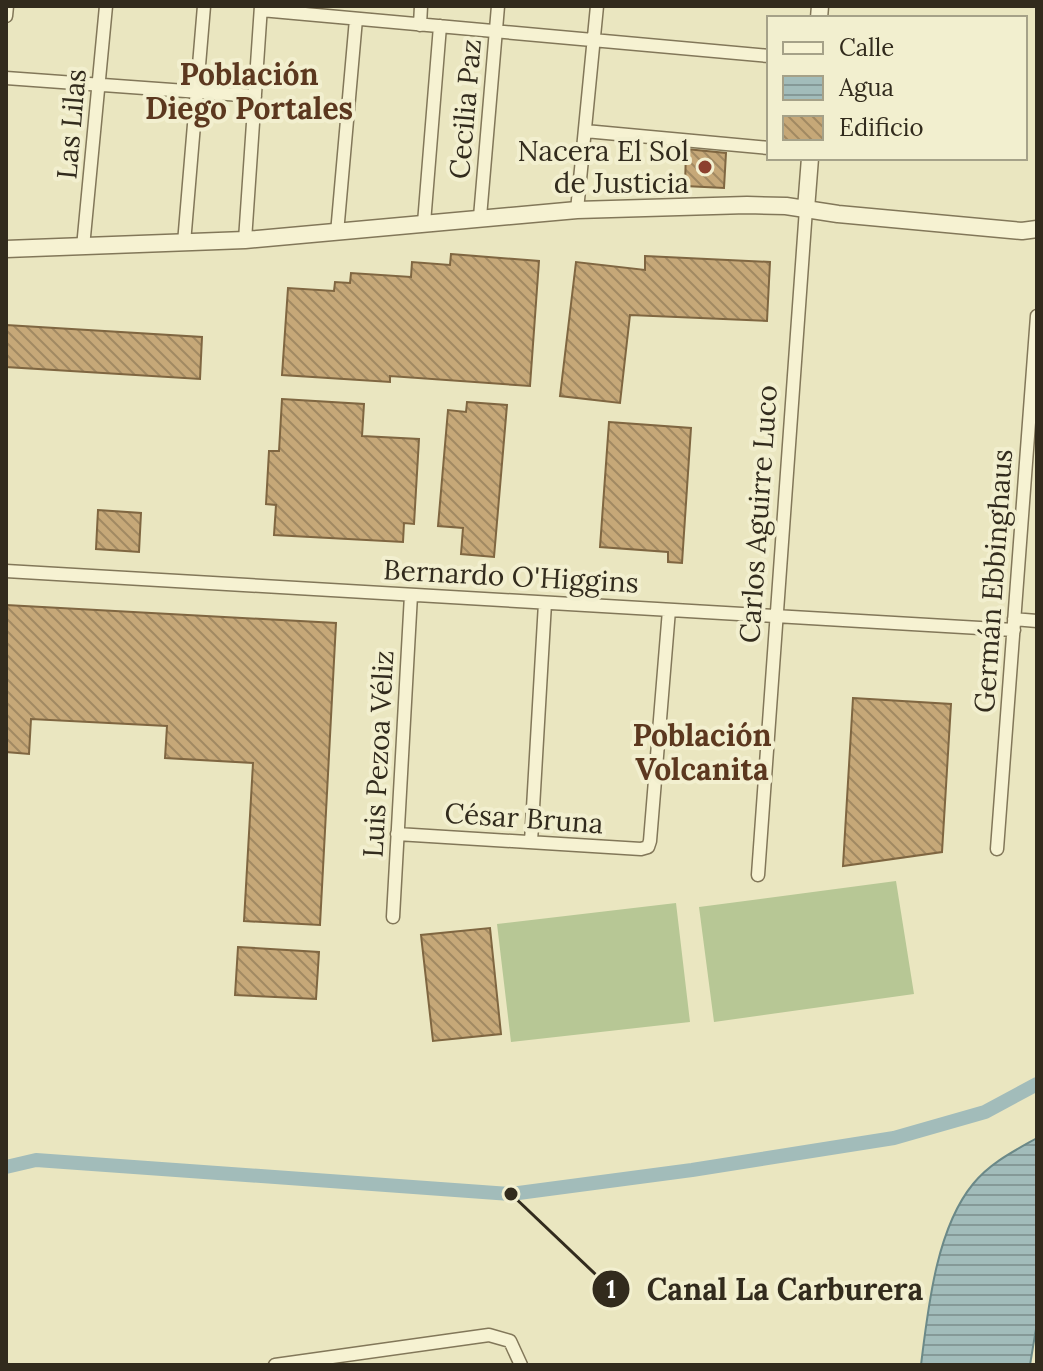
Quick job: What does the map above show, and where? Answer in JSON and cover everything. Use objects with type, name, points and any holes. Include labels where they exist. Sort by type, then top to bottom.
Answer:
[{"type":"street","points":[[6,16],[7,6]]},
{"type":"street","name":"Las Lilas","points":[[83,247],[106,6]]},
{"type":"street","points":[[184,243],[204,6]]},
{"type":"street","points":[[420,25],[421,6]]},
{"type":"street","name":"Cecilia Paz","points":[[480,217],[498,6]]},
{"type":"street","points":[[577,210],[597,6]]},
{"type":"street","points":[[245,240],[261,8],[767,56]]},
{"type":"street","points":[[337,233],[356,19]]},
{"type":"street","points":[[424,223],[440,26]]},
{"type":"street","points":[[6,78],[255,96]]},
{"type":"street","points":[[585,131],[767,148]]},
{"type":"street","name":"Carlos Aguirre Luco","points":[[758,875],[810,160]]},
{"type":"street","points":[[6,249],[245,240],[577,210],[747,205],[1022,231],[1037,229]]},
{"type":"street","name":"Germán Ebbinghaus","points":[[997,849],[1037,316]]},
{"type":"street","name":"Bernardo O'Higgins","points":[[6,571],[777,616],[1014,624],[1037,621]]},
{"type":"street","name":"Luis Pezoa Véliz","points":[[393,917],[411,595]]},
{"type":"street","points":[[531,842],[545,603]]},
{"type":"street","name":"César Bruna","points":[[397,834],[648,847],[669,610]]},
{"type":"street","points":[[275,1365],[489,1335],[510,1341],[521,1365]]},
{"type":"green space","points":[[896,881],[914,994],[714,1022],[699,907]]},
{"type":"green space","points":[[676,903],[690,1022],[511,1042],[497,924]]},
{"type":"water","points":[[1037,1138],[1037,1323],[1030,1365],[921,1365],[936,1270],[950,1223],[960,1202],[987,1170]]},
{"type":"building","name":"Nacera El Sol de Justicia","points":[[686,149],[726,153],[724,188],[685,186]]},
{"type":"building","points":[[451,254],[539,261],[530,386],[390,376],[390,382],[282,375],[288,288],[334,291],[335,282],[350,283],[351,273],[411,277],[412,262],[450,265]]},
{"type":"building","points":[[645,256],[770,262],[767,321],[630,315],[620,403],[560,396],[576,262],[645,270]]},
{"type":"building","points":[[6,325],[202,337],[200,379],[6,367]]},
{"type":"building","points":[[282,399],[364,404],[362,436],[419,439],[414,524],[404,523],[403,542],[274,535],[276,505],[266,504],[269,451],[279,451]]},
{"type":"building","points":[[467,402],[507,405],[494,557],[461,554],[463,528],[438,526],[448,410],[466,412]]},
{"type":"building","points":[[609,422],[691,428],[682,563],[668,562],[668,552],[600,547]]},
{"type":"building","points":[[98,510],[141,513],[139,552],[96,549]]},
{"type":"building","points":[[6,605],[336,623],[320,925],[244,921],[253,763],[165,758],[167,726],[31,719],[29,754],[6,752]]},
{"type":"building","points":[[853,698],[951,704],[942,852],[843,866]]},
{"type":"building","points":[[490,928],[501,1034],[433,1041],[421,935]]},
{"type":"building","points":[[238,947],[319,952],[316,999],[235,995]]},
{"type":"waterway","points":[[6,1167],[36,1160],[511,1194],[692,1170],[894,1138],[985,1112],[1037,1084]]},
{"type":"place","name":"Nacera El Sol de Justicia","points":[[705,167]]},
{"type":"place","name":"Canal La Carburera","points":[[511,1194]]},
{"type":"district","name":"Población Diego Portales","points":[[249,92]]},
{"type":"district","name":"Población Volcanita","points":[[702,753]]}]
